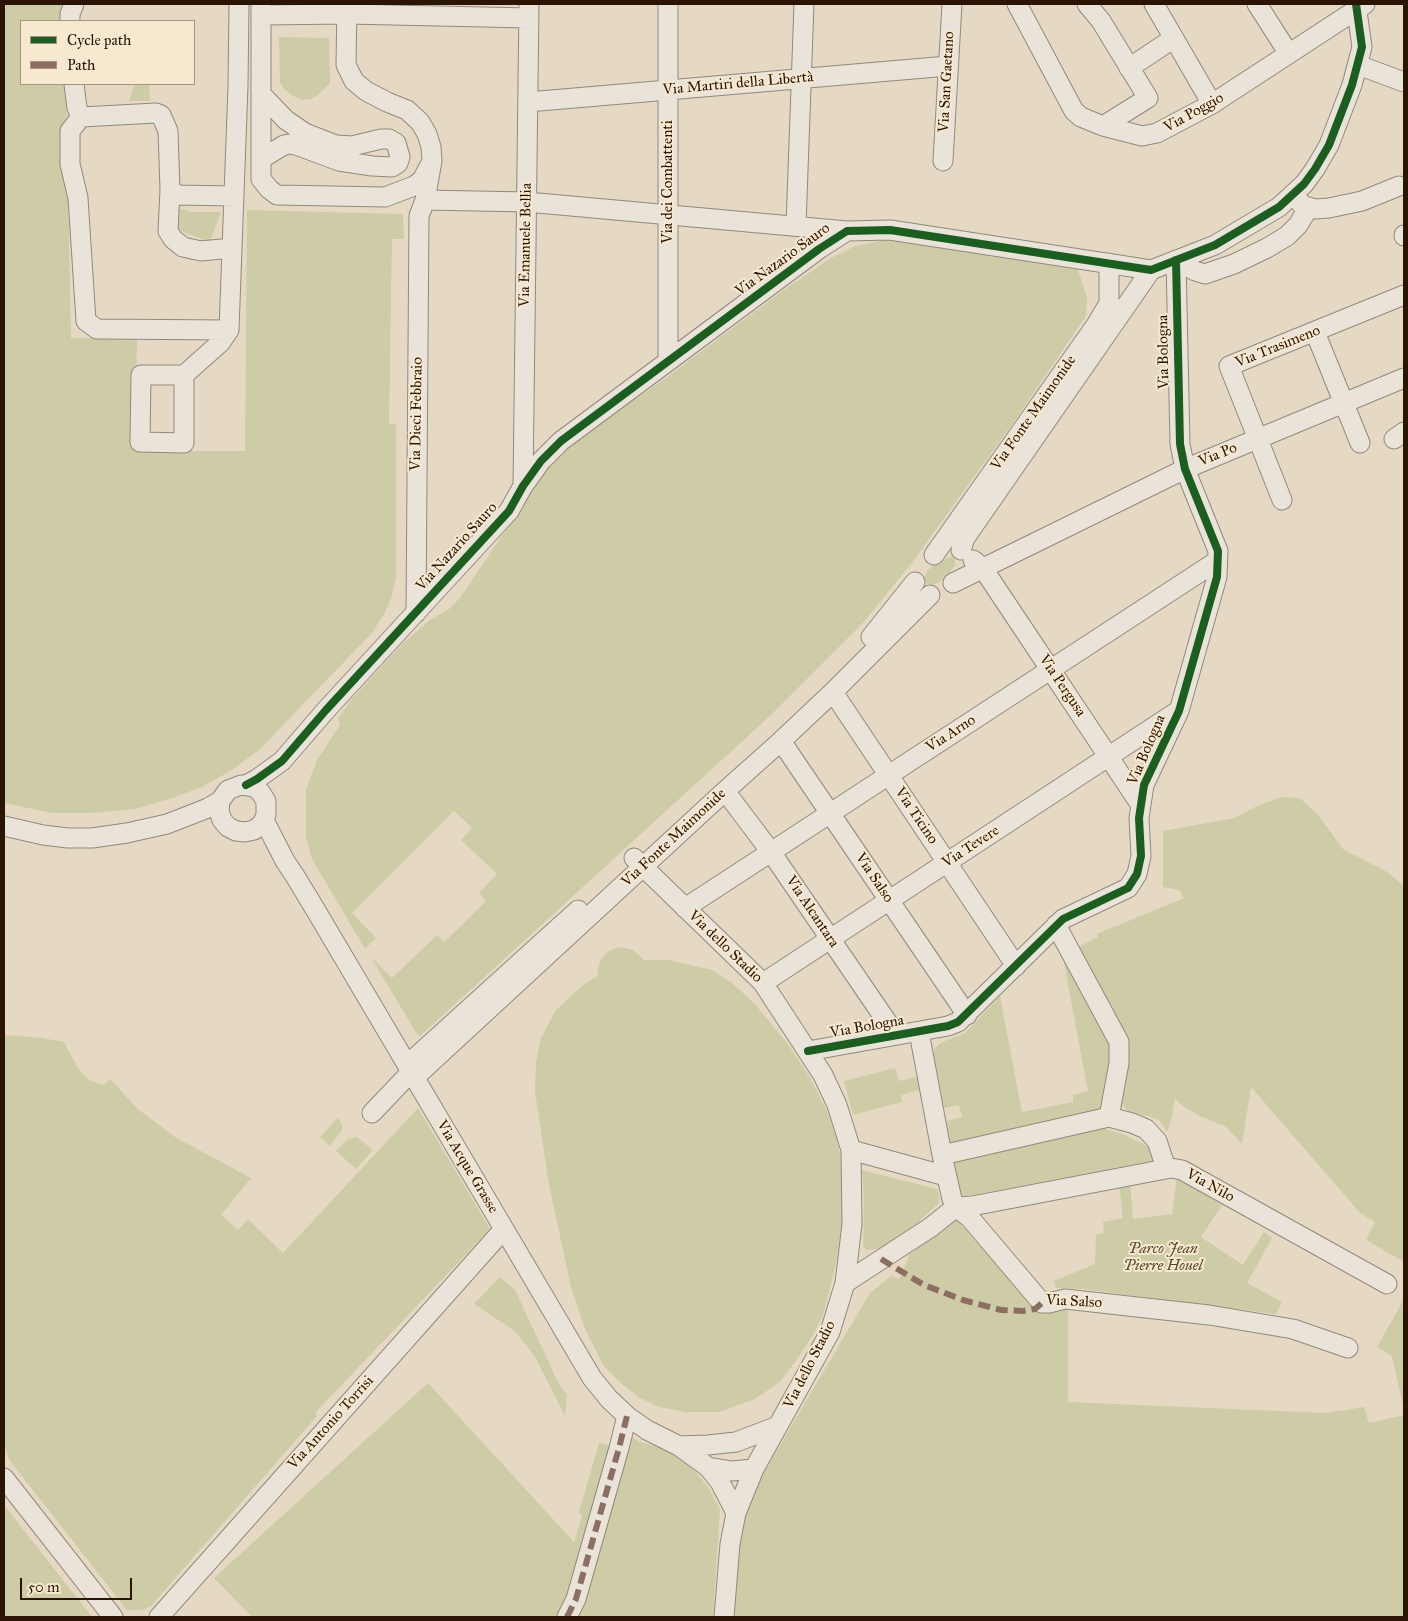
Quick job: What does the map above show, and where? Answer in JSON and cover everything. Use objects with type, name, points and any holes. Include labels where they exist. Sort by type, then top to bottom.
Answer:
[{"type":"street","points":[[70,20],[74,4]]},
{"type":"street","points":[[184,375],[220,343],[229,330],[239,4]]},
{"type":"street","name":"Via dei Combattenti","points":[[668,4],[668,361]]},
{"type":"street","points":[[796,226],[804,4]]},
{"type":"street","name":"Via San Gaetano","points":[[943,161],[952,4]]},
{"type":"street","name":"Via Poggio","points":[[1017,4],[1074,111],[1081,117],[1103,126],[1142,136],[1158,133],[1212,104],[1360,6]]},
{"type":"street","points":[[1087,4],[1101,21],[1148,98],[1103,126]]},
{"type":"street","points":[[1154,4],[1212,104]]},
{"type":"street","points":[[1257,4],[1289,54]]},
{"type":"street","points":[[1151,270],[1215,246],[1268,214],[1304,184],[1315,170],[1329,145],[1358,65],[1362,47],[1360,6]]},
{"type":"street","points":[[529,11],[261,9],[261,179],[268,189],[277,195],[385,197],[422,208],[527,202],[847,231]]},
{"type":"street","name":"Via Dieci Febbraio","points":[[351,11],[346,65],[354,80],[366,91],[407,110],[420,122],[427,134],[431,147],[432,161],[422,208],[416,613]]},
{"type":"street","name":"Via Emanuele Bellia","points":[[523,486],[529,11]]},
{"type":"street","points":[[1129,68],[1174,38]]},
{"type":"street","points":[[1358,65],[1404,82]]},
{"type":"street","name":"Via Martiri della Libertà","points":[[528,102],[948,66]]},
{"type":"street","points":[[74,85],[77,108],[82,117]]},
{"type":"street","points":[[261,94],[286,120],[305,133],[336,145],[352,146],[389,139],[396,142],[400,157],[398,164],[392,167],[362,165],[339,161],[289,144],[261,159]]},
{"type":"street","points":[[229,330],[97,329],[86,321],[78,198],[70,164],[70,131],[82,117],[156,113],[161,116],[168,131],[170,190],[168,231],[173,239],[183,247],[202,251],[232,248]]},
{"type":"street","points":[[385,197],[414,186],[422,180],[432,161]]},
{"type":"street","points":[[1294,194],[1302,205],[1315,209],[1329,208],[1362,201],[1399,186]]},
{"type":"street","points":[[170,190],[178,195],[234,196]]},
{"type":"street","points":[[1176,260],[1195,271],[1205,274],[1234,264],[1267,248],[1286,236],[1298,225],[1309,207]]},
{"type":"street","name":"Via Nazario Sauro","points":[[282,761],[326,710],[509,511],[523,486],[541,461],[560,441],[818,249],[847,231],[890,230],[1151,270]]},
{"type":"street","name":"Via Bologna","points":[[808,1051],[918,1032],[958,1022],[1063,918],[1128,888],[1137,874],[1141,856],[1139,818],[1144,785],[1179,711],[1217,577],[1218,551],[1184,469],[1180,444],[1176,260]]},
{"type":"street","name":"Via Fonte Maimonide","points":[[372,1113],[411,1072],[639,863],[824,685],[880,628],[915,582],[924,564],[934,555],[1096,325],[1109,302],[1109,263]]},
{"type":"street","name":"Via Fonte Maimonide","points":[[639,863],[781,741],[930,595],[942,591],[960,575],[965,538],[1151,270]]},
{"type":"street","name":"Via Trasimeno","points":[[1282,500],[1228,366],[1404,295]]},
{"type":"street","points":[[1315,332],[1360,443]]},
{"type":"street","name":"Via Po","points":[[953,583],[1184,469],[1404,378]]},
{"type":"street","points":[[934,555],[949,548],[964,552]]},
{"type":"street","name":"Via Pergusa","points":[[964,552],[983,568],[1140,804]]},
{"type":"street","name":"Via Arno","points":[[685,908],[1217,561]]},
{"type":"street","points":[[915,582],[922,594],[930,595]]},
{"type":"street","name":"Via Ticino","points":[[833,692],[1016,966]]},
{"type":"street","name":"Via Tevere","points":[[763,983],[1179,711]]},
{"type":"street","name":"Via Salso","points":[[781,741],[966,1015]]},
{"type":"street","points":[[4,826],[43,835],[92,838],[167,824],[208,808],[220,801],[228,790],[236,785],[246,784],[257,779],[282,761]]},
{"type":"street","points":[[220,801],[220,815],[234,830],[254,830],[265,810],[282,761]]},
{"type":"street","points":[[246,784],[258,790],[285,861]]},
{"type":"street","name":"Via Alcantara","points":[[726,790],[896,1035]]},
{"type":"street","points":[[167,824],[214,824],[234,830],[266,846],[285,861]]},
{"type":"street","name":"Via Acque Grasse","points":[[285,861],[296,876],[592,1378],[609,1399],[627,1416],[647,1430],[679,1446],[708,1467]]},
{"type":"street","name":"Via dello Stadio","points":[[639,863],[763,983],[823,1074],[837,1105],[851,1150],[852,1224],[845,1283],[830,1332],[754,1469],[736,1513],[730,1544],[724,1617]]},
{"type":"street","points":[[1056,925],[1119,1042],[1119,1063],[1110,1117]]},
{"type":"street","points":[[845,1283],[931,1227],[956,1207],[946,1176],[918,1032]]},
{"type":"street","points":[[942,1155],[1110,1117],[1146,1129],[1156,1141],[1166,1168]]},
{"type":"street","points":[[851,1150],[946,1176]]},
{"type":"street","name":"Via Nilo","points":[[956,1207],[972,1206],[1166,1168],[1182,1170],[1387,1284]]},
{"type":"street","name":"Via Salso","points":[[956,1207],[970,1218],[1042,1303],[1065,1299],[1210,1315],[1292,1330],[1348,1348]]},
{"type":"street","name":"Via Antonio Torrisi","points":[[159,1617],[504,1229]]},
{"type":"street","points":[[567,1617],[576,1599],[620,1448],[627,1416]]},
{"type":"street","points":[[679,1446],[736,1442],[778,1426]]},
{"type":"street","points":[[708,1445],[738,1451],[754,1469]]},
{"type":"street","points":[[708,1467],[732,1471],[754,1469]]},
{"type":"street","points":[[708,1467],[720,1482],[736,1513]]},
{"type":"street","points":[[4,1478],[112,1617]]},
{"type":"green space","points":[[4,4],[64,4],[65,20],[20,20],[20,85],[66,85],[71,338],[137,338],[135,451],[245,451],[247,210],[403,214],[404,239],[392,239],[389,423],[396,425],[396,578],[391,599],[372,633],[260,749],[232,770],[204,786],[173,798],[135,809],[93,813],[52,813],[4,803]]},
{"type":"green space","points":[[279,37],[329,38],[330,83],[318,95],[311,99],[302,100],[284,89],[280,82]]},
{"type":"green space","points":[[135,85],[149,85],[150,101],[129,101]]},
{"type":"green space","points":[[178,208],[191,212],[221,212],[210,242],[178,230]]},
{"type":"green space","points":[[884,240],[905,241],[1074,264],[1078,270],[1087,297],[1086,316],[1018,416],[911,564],[863,623],[771,715],[420,1036],[415,1031],[371,957],[392,978],[437,935],[444,942],[465,922],[486,901],[479,893],[497,874],[461,840],[472,828],[454,811],[352,913],[376,938],[365,949],[312,859],[306,837],[306,789],[317,760],[340,725],[338,718],[352,699],[402,644],[430,620],[449,609],[460,598],[558,455],[788,287],[831,258],[855,246]]},
{"type":"green space","points":[[953,556],[955,565],[948,575],[938,583],[932,585],[926,583],[924,578],[928,570],[937,562]]},
{"type":"green space","points":[[1282,797],[1300,798],[1319,816],[1343,849],[1389,873],[1404,886],[1404,1262],[1366,1240],[1375,1222],[1360,1213],[1251,1087],[1242,1144],[1226,1127],[1200,1116],[1181,1105],[1175,1098],[1167,1132],[1160,1121],[1128,1111],[1122,1104],[1118,1094],[1124,1060],[1078,947],[1098,937],[1097,934],[1184,898],[1179,890],[1163,887],[1163,831],[1234,818],[1259,805]]},
{"type":"green space","points":[[1059,936],[1115,1044],[1107,1107],[1033,1129],[951,1148],[947,1121],[962,1117],[959,1105],[944,1108],[933,1054],[935,1048],[940,1043],[965,1033],[1000,996],[1022,1112],[1073,1102],[1073,1095],[1088,1091]]},
{"type":"green space","points":[[619,947],[633,950],[644,960],[669,960],[712,970],[731,982],[754,1003],[787,1043],[809,1076],[827,1111],[837,1139],[843,1167],[845,1204],[836,1263],[823,1316],[813,1335],[780,1382],[755,1399],[719,1412],[685,1412],[659,1407],[640,1398],[622,1384],[603,1365],[585,1329],[571,1287],[549,1185],[535,1092],[536,1062],[541,1038],[556,1010],[583,985],[597,976],[602,958],[609,951]]},
{"type":"green space","points":[[4,1035],[64,1042],[78,1068],[89,1080],[104,1085],[110,1079],[138,1109],[175,1137],[251,1178],[221,1215],[238,1230],[248,1219],[283,1253],[418,1108],[490,1229],[315,1413],[317,1416],[151,1606],[143,1610],[127,1610],[10,1461],[4,1445]]},
{"type":"green space","points":[[895,1068],[899,1081],[916,1077],[919,1090],[901,1095],[902,1102],[853,1115],[844,1081]]},
{"type":"green space","points":[[338,1118],[342,1124],[342,1130],[330,1146],[320,1137]]},
{"type":"green space","points":[[1097,1127],[1123,1134],[1147,1146],[1156,1153],[1157,1160],[961,1197],[953,1159]]},
{"type":"green space","points":[[356,1137],[373,1150],[356,1169],[336,1151],[347,1140]]},
{"type":"green space","points":[[862,1170],[937,1189],[940,1198],[938,1204],[920,1220],[917,1229],[881,1249],[866,1250],[863,1246],[864,1199]]},
{"type":"green space","name":"Parco Jean Pierre Houel","points":[[1177,1177],[1222,1205],[1201,1237],[1243,1265],[1264,1232],[1272,1238],[1247,1283],[1282,1302],[1276,1314],[1081,1289],[1056,1288],[1054,1281],[1095,1264],[1096,1235],[1104,1233],[1103,1222],[1123,1218],[1119,1184],[1130,1182],[1133,1219],[1172,1214]]},
{"type":"green space","points":[[957,1219],[1025,1294],[1068,1305],[1068,1402],[1326,1413],[1364,1407],[1369,1423],[1404,1415],[1404,1617],[733,1617],[738,1548],[747,1507],[761,1477],[870,1293],[891,1276],[899,1279],[908,1259],[909,1250]]},
{"type":"green space","points":[[500,1277],[515,1290],[558,1382],[567,1395],[565,1416],[535,1357],[523,1341],[513,1330],[474,1304]]},
{"type":"green space","points":[[1404,1299],[1404,1410],[1392,1356],[1377,1347]]},
{"type":"green space","points":[[428,1383],[574,1542],[582,1516],[579,1512],[599,1443],[616,1447],[562,1617],[252,1617],[214,1578]]},
{"type":"green space","points":[[631,1436],[640,1442],[666,1449],[693,1469],[708,1487],[720,1510],[713,1617],[573,1617]]},
{"type":"green space","points":[[4,1505],[92,1617],[4,1617]]},
{"type":"marked path","points":[[881,1259],[924,1285],[963,1300],[1001,1310],[1023,1311],[1035,1309],[1042,1303]]},
{"type":"marked path","points":[[567,1617],[576,1599],[627,1416]]},
{"type":"cycle path","points":[[246,785],[282,761],[326,710],[509,511],[523,486],[541,461],[561,441],[819,249],[847,231],[890,230],[1151,270],[1215,245],[1279,207],[1304,184],[1315,169],[1329,145],[1352,85],[1362,47],[1356,4]]},
{"type":"cycle path","points":[[808,1051],[948,1026],[958,1022],[1063,919],[1128,888],[1137,874],[1141,856],[1139,818],[1144,785],[1179,711],[1217,577],[1218,551],[1185,469],[1180,444],[1176,260]]}]
